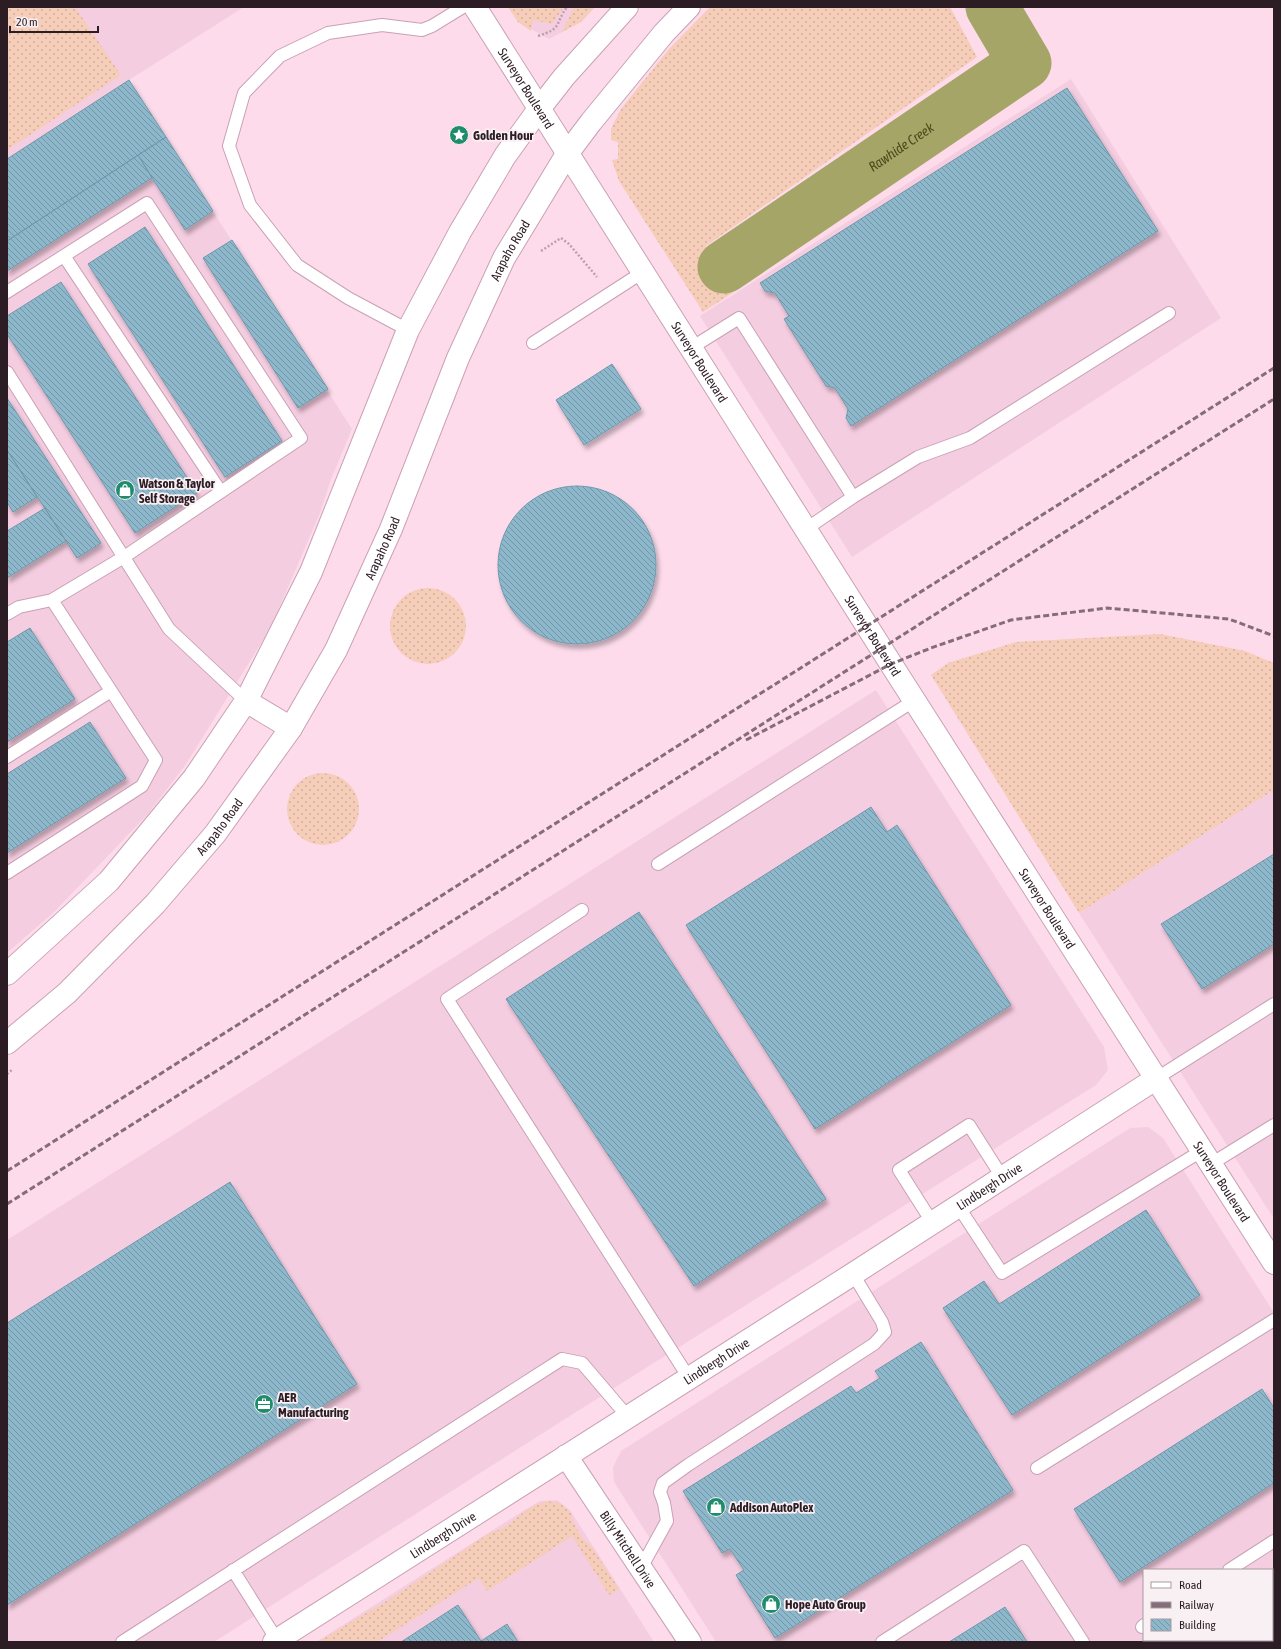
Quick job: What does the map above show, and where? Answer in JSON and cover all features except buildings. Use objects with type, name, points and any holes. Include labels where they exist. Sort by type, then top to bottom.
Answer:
[{"type":"street","name":"Surveyor Boulevard","points":[[475,7],[567,154],[1274,1263]]},
{"type":"street","points":[[7,974],[109,881],[194,778],[246,702],[311,572],[408,330],[460,232],[495,172],[539,109],[564,77],[627,7]]},
{"type":"street","name":"Arapaho Road","points":[[7,1043],[67,993],[155,904],[215,834],[291,728],[336,650],[391,529],[458,358],[504,258],[567,154],[591,122],[664,33],[689,7]]},
{"type":"street","points":[[246,702],[291,728]]},
{"type":"street","name":"Lindbergh Drive","points":[[276,1641],[628,1418],[1157,1078]]},
{"type":"street","name":"Billy Mitchell Drive","points":[[566,1456],[690,1642]]},
{"type":"lane","points":[[408,330],[348,298],[297,265],[250,205],[229,146],[244,93],[280,56],[328,33],[382,26],[422,30],[432,26],[463,7]]},
{"type":"lane","points":[[7,292],[147,203],[302,438],[124,557],[52,600],[19,607],[7,614]]},
{"type":"lane","points":[[64,256],[221,492]]},
{"type":"lane","points":[[533,343],[643,272]]},
{"type":"lane","points":[[806,529],[853,497],[918,457],[970,438],[1169,313]]},
{"type":"lane","points":[[691,348],[740,318],[853,497]]},
{"type":"lane","points":[[7,372],[169,629],[246,702]]},
{"type":"lane","points":[[7,874],[142,786],[156,760],[52,600]]},
{"type":"lane","points":[[7,757],[111,691]]},
{"type":"lane","points":[[658,864],[915,700]]},
{"type":"lane","points":[[582,910],[447,1000],[690,1378]]},
{"type":"lane","points":[[1157,1078],[1274,1004]]},
{"type":"lane","points":[[932,1222],[899,1170],[969,1125],[1002,1177]]},
{"type":"lane","points":[[958,1206],[1002,1273],[1207,1157],[1274,1126]]},
{"type":"lane","points":[[641,1568],[667,1521],[664,1503],[660,1492],[663,1483],[688,1465],[874,1344],[885,1332],[882,1322],[853,1274]]},
{"type":"lane","points":[[1037,1468],[1274,1320]]},
{"type":"lane","points":[[122,1642],[562,1359],[582,1363],[628,1418]]},
{"type":"lane","points":[[1231,1569],[1274,1541]]},
{"type":"lane","points":[[882,1642],[1024,1551],[1083,1642]]},
{"type":"lane","points":[[233,1570],[276,1641]]},
{"type":"path","points":[[538,36],[553,31],[567,7]]},
{"type":"shaded area","points":[[7,7],[244,7],[129,80],[352,429],[331,479],[320,513],[270,629],[186,764],[148,814],[55,911],[7,953]]},
{"type":"shaded area","points":[[7,7],[75,7],[121,75],[7,150]]},
{"type":"shaded area","points":[[508,7],[595,7],[581,22],[549,39],[518,22]]},
{"type":"shaded area","points":[[508,7],[564,7],[552,24],[533,20],[531,31],[518,22]]},
{"type":"shaded area","points":[[574,7],[595,7],[581,22],[562,32]]},
{"type":"shaded area","points":[[710,7],[950,7],[977,57],[706,246],[734,292],[703,312],[619,181],[612,160],[618,159],[618,142],[611,140],[611,129],[621,109],[669,49]]},
{"type":"shaded area","points":[[1071,79],[1221,318],[852,557],[700,316]]},
{"type":"shaded area","points":[[421,588],[435,588],[449,594],[460,605],[466,619],[466,633],[463,641],[455,653],[449,658],[435,664],[421,664],[407,658],[396,647],[390,633],[390,619],[396,605],[407,594]]},
{"type":"shaded area","points":[[1160,634],[1245,651],[1274,663],[1274,790],[1079,913],[931,675],[948,663],[1016,642]]},
{"type":"shaded area","points":[[876,690],[1104,1047],[1108,1070],[1096,1085],[214,1642],[7,1642],[7,1240]]},
{"type":"shaded area","points":[[316,773],[330,773],[337,775],[349,783],[357,795],[359,809],[357,823],[349,835],[337,843],[330,845],[316,845],[309,843],[297,835],[289,823],[287,816],[287,802],[289,795],[297,783],[309,775]]},
{"type":"shaded area","points":[[1274,790],[1274,1219],[1079,913]]},
{"type":"shaded area","points":[[1148,1127],[1163,1138],[1274,1313],[1274,1642],[716,1642],[614,1482],[613,1467],[621,1451],[1130,1128]]},
{"type":"shaded area","points":[[557,1500],[570,1510],[654,1642],[316,1642],[523,1511],[540,1501]]},
{"type":"shaded area","points":[[547,1501],[560,1503],[571,1513],[574,1524],[583,1539],[592,1547],[619,1589],[609,1595],[572,1536],[487,1591],[479,1578],[377,1642],[318,1642],[382,1604],[491,1532],[497,1531],[507,1525],[537,1504]]},
{"type":"waterway","name":"Rawhide Creek","points":[[724,267],[1025,63],[992,7]]},
{"type":"railway","points":[[7,1171],[1274,368]]},
{"type":"railway","points":[[7,1204],[1274,399]]},
{"type":"railway","points":[[746,740],[891,664],[931,648],[1011,620],[1107,608],[1229,619],[1274,636]]},
{"type":"place","name":"Golden Hour","points":[[459,135]]},
{"type":"place","name":"Watson & Taylor Self Storage","points":[[125,490]]},
{"type":"place","name":"AER Manufacturing","points":[[264,1404]]},
{"type":"place","name":"Addison AutoPlex","points":[[716,1507]]},
{"type":"place","name":"Hope Auto Group","points":[[771,1604]]}]
